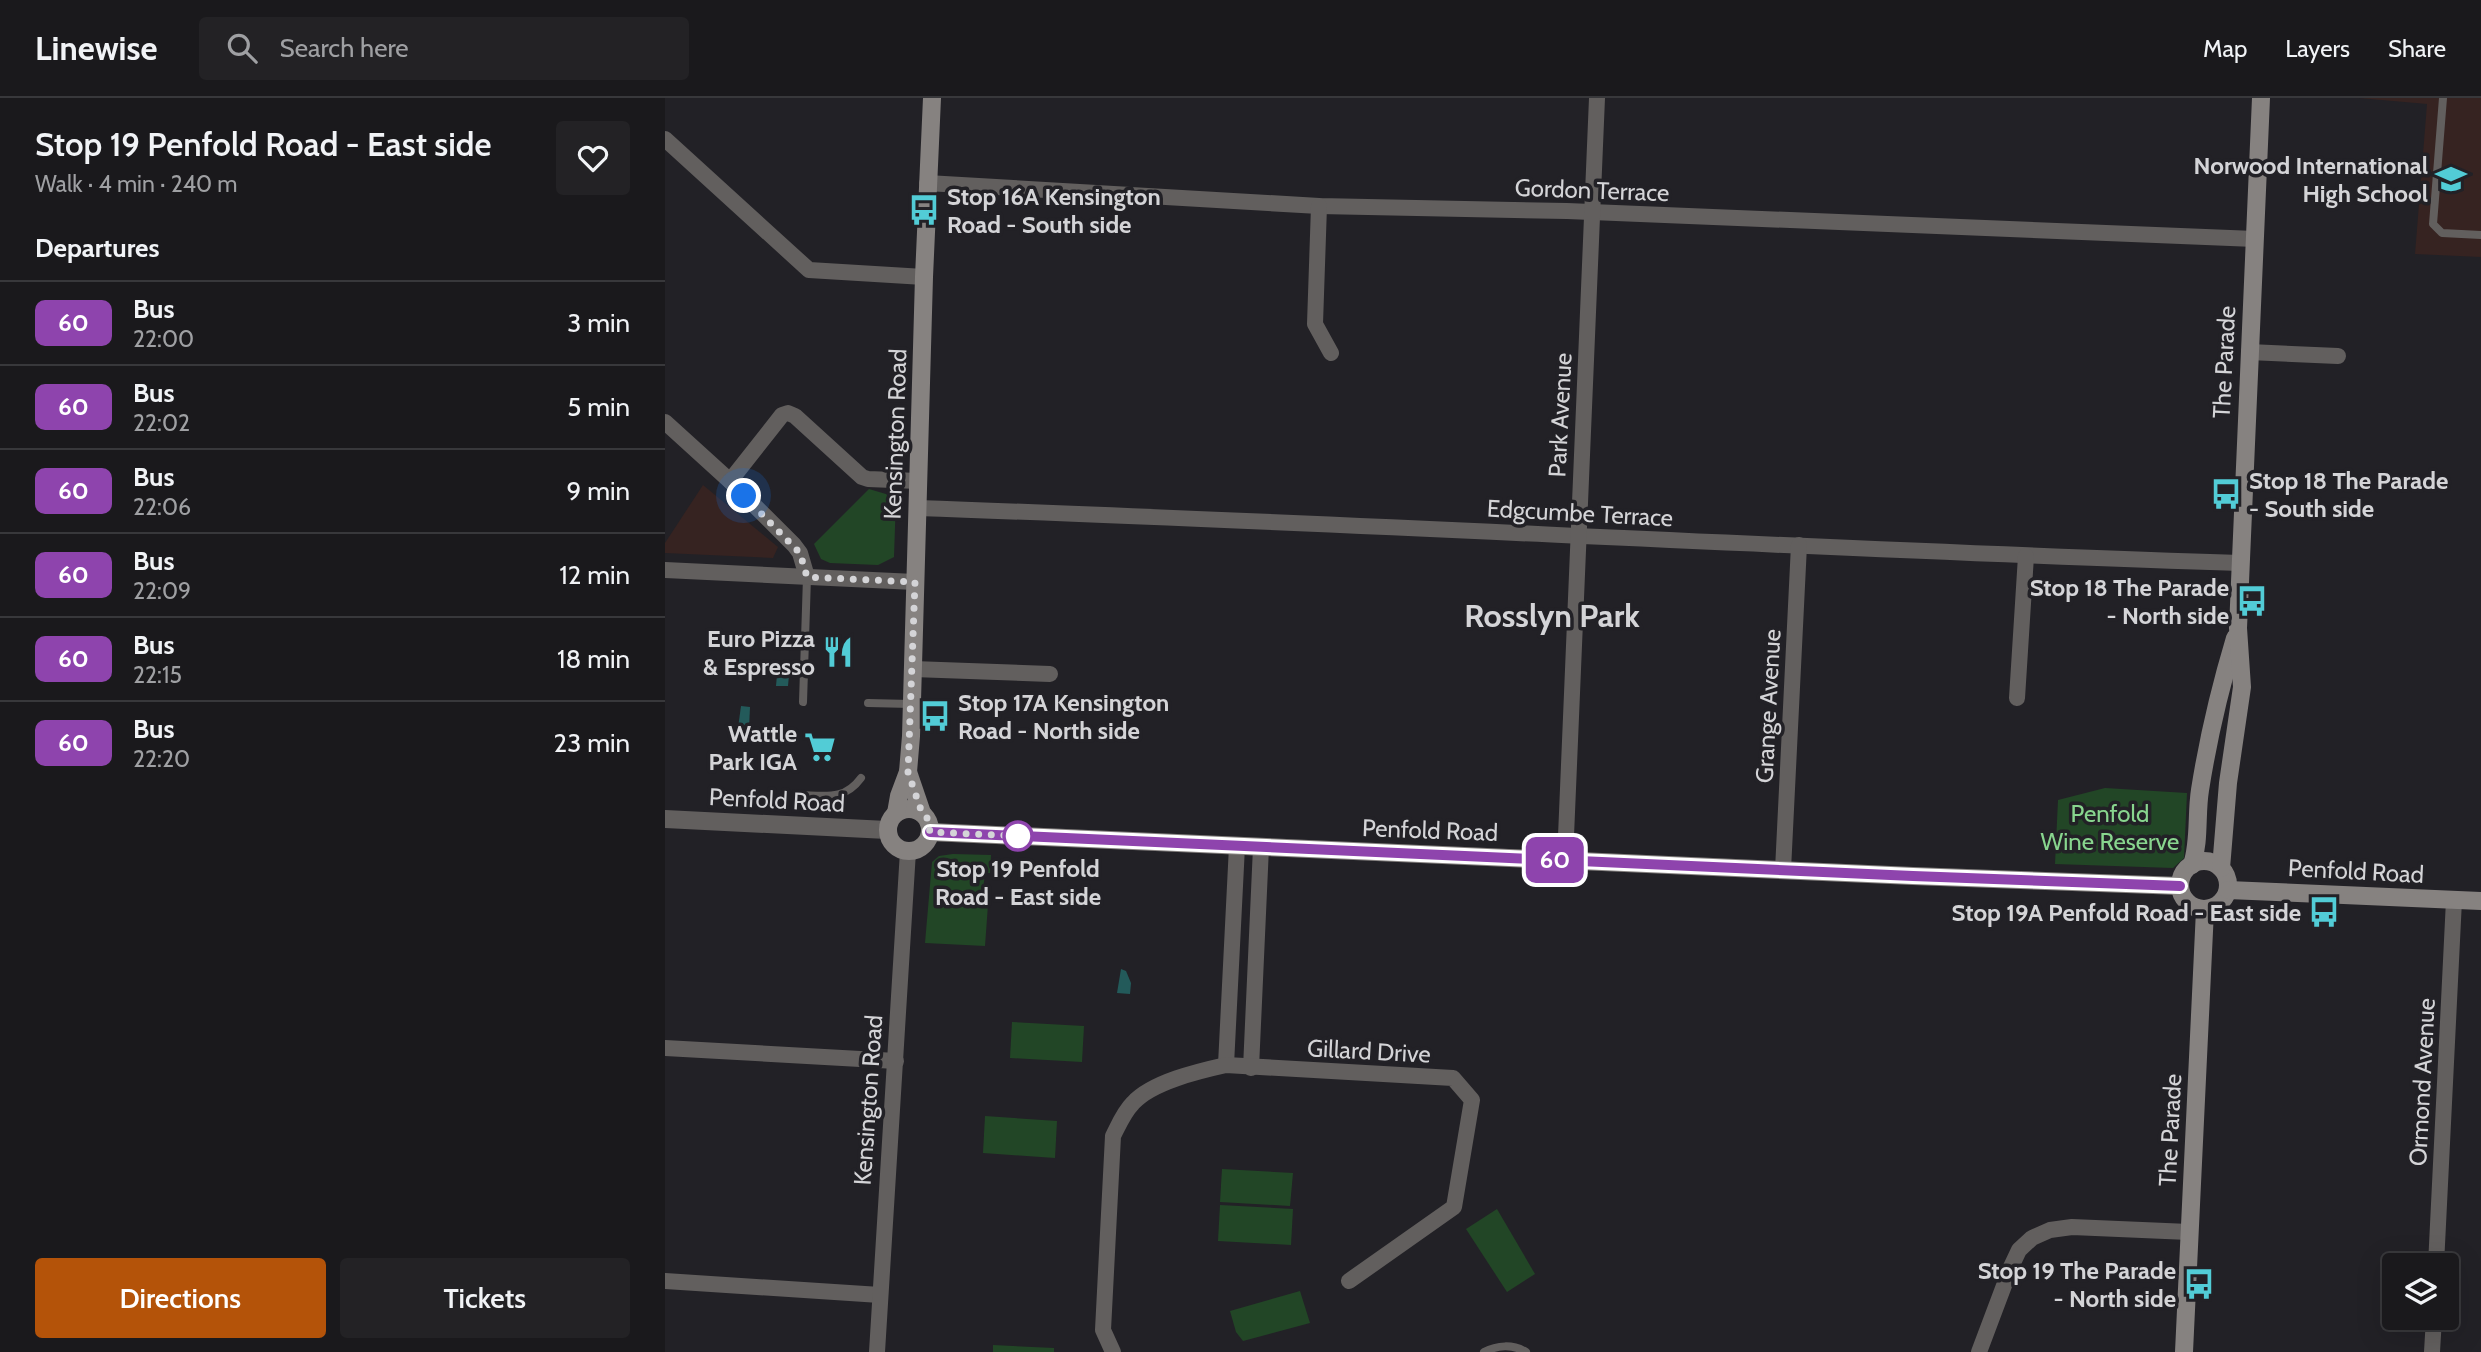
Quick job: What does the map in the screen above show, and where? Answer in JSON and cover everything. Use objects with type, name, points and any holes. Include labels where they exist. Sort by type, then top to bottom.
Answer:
[{"type":"main road","name":"Kensington Road","points":[[896,813],[908,772],[932,98]]},
{"type":"main road","name":"The Parade","points":[[2221,868],[2228,783],[2242,687],[2238,628],[2240,563],[2261,98]]},
{"type":"main road","name":"The Parade","points":[[2192,864],[2197,850],[2199,793],[2221,684],[2238,628]]},
{"type":"main road","name":"Kensington Road","points":[[908,772],[922,813]]},
{"type":"main road","points":[[909,809],[922,813],[927,818],[929,838],[920,848],[901,850],[891,842],[888,823],[896,813],[909,809]]},
{"type":"main road","name":"Penfold Road","points":[[930,832],[2180,886]]},
{"type":"main road","points":[[2207,862],[2221,868],[2228,882],[2228,890],[2220,904],[2206,910],[2191,906],[2185,900],[2180,886],[2183,874],[2192,864],[2207,862]]},
{"type":"main road","name":"Penfold Road","points":[[2228,890],[2481,901]]},
{"type":"main road","name":"The Parade","points":[[2183,1352],[2206,910]]},
{"type":"street","name":"Park Avenue","points":[[1565,860],[1597,98]]},
{"type":"street","points":[[665,139],[809,270],[924,277]]},
{"type":"street","name":"Gordon Terrace","points":[[927,183],[1319,206],[1592,213],[2255,239]]},
{"type":"street","points":[[1319,206],[1315,324],[1331,353]]},
{"type":"street","points":[[2249,352],[2338,356]]},
{"type":"street","points":[[730,481],[782,415],[788,413],[795,416],[862,477],[919,481]]},
{"type":"street","points":[[665,422],[730,481],[800,553],[807,577]]},
{"type":"street","name":"Edgcumbe Terrace","points":[[918,508],[2240,563]]},
{"type":"street","name":"Grange Avenue","points":[[1783,870],[1799,545]]},
{"type":"street","points":[[2017,698],[2026,556]]},
{"type":"street","points":[[665,570],[915,582]]},
{"type":"street","points":[[913,669],[1050,674]]},
{"type":"street","name":"Penfold Road","points":[[665,819],[887,830]]},
{"type":"street","points":[[1113,1352],[1104,1330],[1113,1136],[1123,1116],[1135,1101],[1153,1089],[1203,1070],[1226,1065],[1237,846]]},
{"type":"street","points":[[1251,1068],[1261,847]]},
{"type":"street","name":"Kensington Road","points":[[877,1352],[908,851]]},
{"type":"street","name":"Ormond Avenue","points":[[2437,1253],[2454,900]]},
{"type":"street","points":[[665,1048],[896,1061]]},
{"type":"street","name":"Gillard Drive","points":[[1226,1065],[1453,1078],[1472,1100],[1454,1207],[1349,1281]]},
{"type":"street","points":[[1979,1352],[2011,1267],[2019,1250],[2032,1238],[2050,1230],[2071,1227],[2189,1231]]},
{"type":"street","points":[[665,1281],[880,1295]]},
{"type":"street","points":[[2432,1352],[2433,1330]]},
{"type":"lane","points":[[2443,98],[2433,224],[2442,233],[2481,235]]},
{"type":"lane","points":[[803,702],[807,577]]},
{"type":"lane","points":[[868,703],[911,704]]},
{"type":"lane","points":[[802,795],[833,796],[852,790],[861,778]]},
{"type":"lane","points":[[1484,1352],[1495,1346],[1518,1347],[1526,1352]]},
{"type":"shaded area","name":"Norwood International High School","points":[[2359,98],[2481,98],[2481,257],[2415,254],[2427,104]]},
{"type":"shaded area","points":[[703,485],[778,547],[773,558],[665,553],[665,543]]},
{"type":"green space","points":[[869,489],[896,497],[894,557],[878,565],[830,563],[821,559],[814,544]]},
{"type":"green space","name":"Penfold Wine Reserve","points":[[2105,788],[2187,793],[2184,858],[2173,868],[2055,864],[2058,800]]},
{"type":"green space","points":[[991,855],[990,873],[985,873],[983,890],[989,891],[985,946],[925,943],[932,862],[939,856]]},
{"type":"green space","points":[[1012,1022],[1084,1026],[1082,1062],[1010,1058]]},
{"type":"green space","points":[[985,1116],[1057,1121],[1055,1158],[983,1153]]},
{"type":"green space","points":[[1222,1169],[1293,1173],[1290,1206],[1220,1202]]},
{"type":"green space","points":[[1220,1205],[1293,1209],[1291,1245],[1218,1241]]},
{"type":"green space","points":[[1497,1209],[1535,1274],[1507,1292],[1466,1229]]},
{"type":"green space","points":[[1300,1291],[1310,1323],[1243,1341],[1236,1332],[1230,1311]]},
{"type":"green space","points":[[993,1345],[1054,1348],[1054,1352],[993,1352]]},
{"type":"water","points":[[778,663],[790,664],[788,686],[776,686]]},
{"type":"water","points":[[741,706],[750,707],[749,729],[738,728]]},
{"type":"water","points":[[1121,969],[1126,971],[1131,983],[1130,994],[1117,993]]},
{"type":"bus line","name":"60","points":[[930,832],[2180,886]]},
{"type":"place","name":"Norwood International High School","points":[[2451,179]]},
{"type":"place","name":"Stop 16A Kensington Road - South side","points":[[924,210]]},
{"type":"place","name":"Stop 18 The Parade - South side","points":[[2226,494]]},
{"type":"place","name":"Stop 18 The Parade - North side","points":[[2252,601]]},
{"type":"place","name":"Euro Pizza & Espresso","points":[[838,652]]},
{"type":"place","name":"Stop 17A Kensington Road - North side","points":[[935,716]]},
{"type":"place","name":"Wattle Park IGA","points":[[820,747]]},
{"type":"place","name":"Stop 19 Penfold Road - East side","points":[[1018,836]]},
{"type":"place","name":"Stop 19A Penfold Road - East side","points":[[2324,912]]},
{"type":"place","name":"Stop 19 The Parade - North side","points":[[2199,1284]]},
{"type":"district","name":"Rosslyn Park","points":[[1552,615]]},
{"type":"route","points":[[744,496],[794,545],[800,553],[807,577],[915,582],[908,772],[922,813],[927,818],[930,832],[1018,836]]}]
